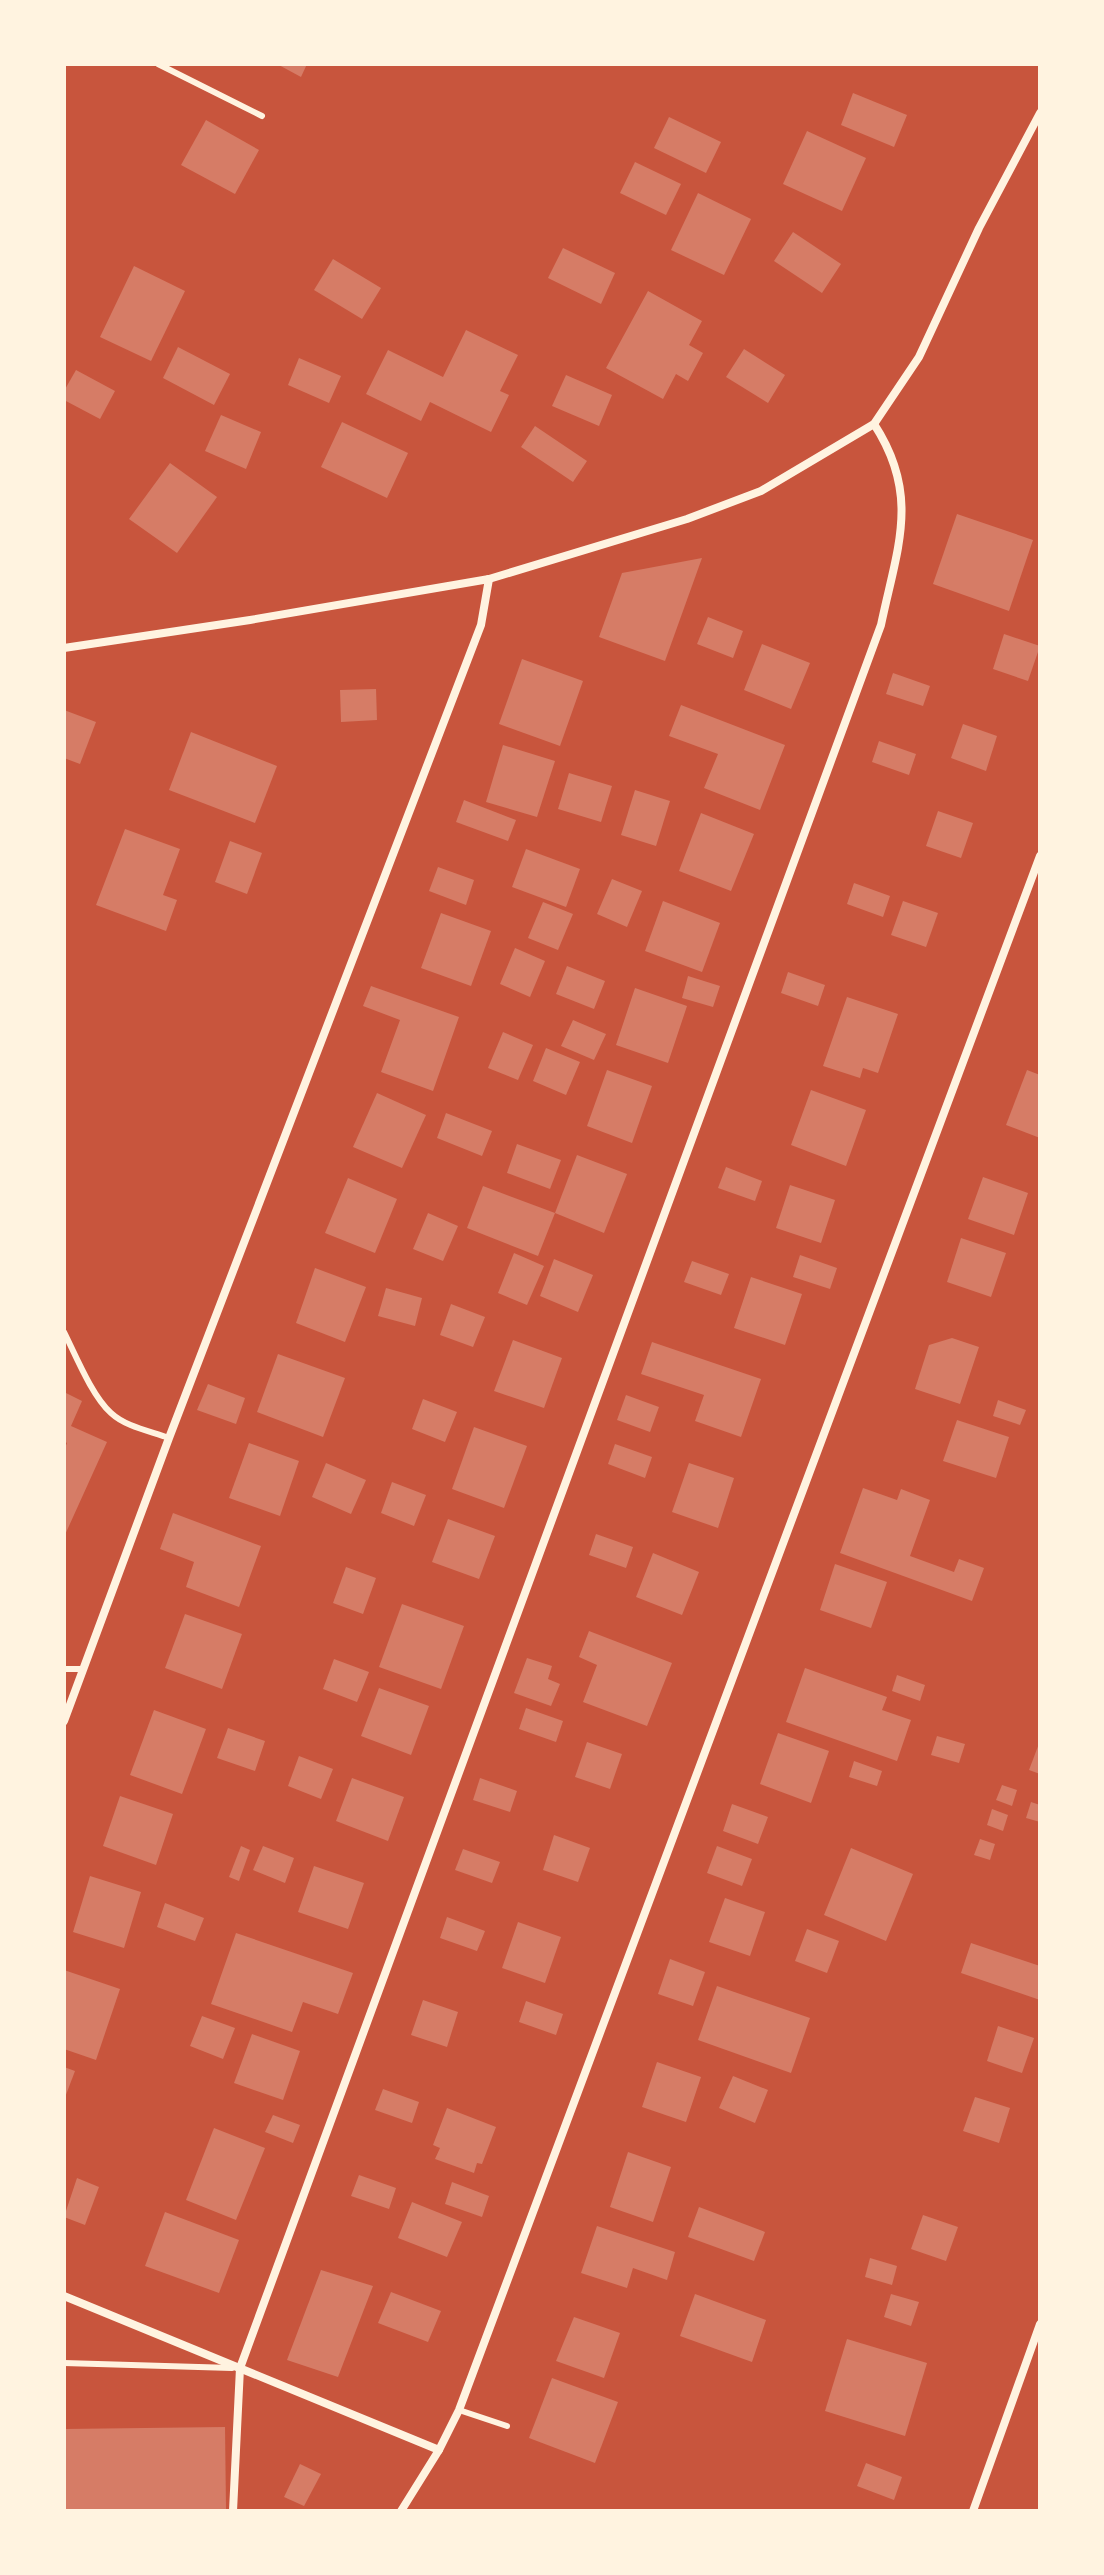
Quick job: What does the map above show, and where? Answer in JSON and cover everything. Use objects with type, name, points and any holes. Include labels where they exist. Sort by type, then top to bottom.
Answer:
[{"type":"street","points":[[64,648],[489,579],[687,519],[761,491],[874,424],[919,357],[979,228],[1040,113]]},
{"type":"street","points":[[233,2511],[240,2368],[881,625],[904,517],[898,472],[888,445],[874,424]]},
{"type":"street","points":[[64,1721],[169,1438],[481,625],[489,579]]},
{"type":"street","points":[[401,2511],[439,2450],[459,2410],[1040,856]]},
{"type":"street","points":[[64,2296],[439,2450]]},
{"type":"street","points":[[973,2511],[1040,2324]]},
{"type":"lane","points":[[158,64],[262,116]]},
{"type":"lane","points":[[64,1332],[110,1413],[127,1423],[169,1438]]},
{"type":"lane","points":[[64,1669],[83,1669]]},
{"type":"lane","points":[[64,2363],[240,2368]]},
{"type":"lane","points":[[459,2410],[507,2426]]},
{"type":"building","points":[[277,64],[307,64],[301,77]]},
{"type":"building","points":[[853,93],[907,115],[894,147],[841,125]]},
{"type":"building","points":[[669,117],[721,142],[706,173],[654,148]]},
{"type":"building","points":[[206,120],[259,150],[235,194],[181,165]]},
{"type":"building","points":[[807,131],[866,158],[842,211],[783,184]]},
{"type":"building","points":[[635,162],[681,184],[666,215],[620,193]]},
{"type":"building","points":[[698,193],[751,219],[724,275],[671,250]]},
{"type":"building","points":[[793,232],[841,264],[822,293],[774,261]]},
{"type":"building","points":[[563,248],[615,273],[601,304],[548,278]]},
{"type":"building","points":[[333,259],[381,288],[362,319],[314,290]]},
{"type":"building","points":[[134,266],[185,291],[151,361],[100,337]]},
{"type":"building","points":[[648,291],[702,321],[689,345],[703,353],[688,381],[676,374],[663,399],[606,368]]},
{"type":"building","points":[[466,330],[518,355],[500,391],[509,395],[491,432],[430,402],[421,421],[366,394],[388,350],[443,377]]},
{"type":"building","points":[[178,347],[230,374],[214,405],[163,378]]},
{"type":"building","points":[[744,349],[785,375],[768,403],[726,377]]},
{"type":"building","points":[[299,358],[341,376],[329,403],[288,385]]},
{"type":"building","points":[[76,370],[115,391],[100,419],[64,400],[64,391]]},
{"type":"building","points":[[566,375],[612,395],[599,426],[552,406]]},
{"type":"building","points":[[221,415],[261,432],[246,469],[205,451]]},
{"type":"building","points":[[342,422],[408,453],[387,498],[321,467]]},
{"type":"building","points":[[535,426],[587,461],[573,482],[521,447]]},
{"type":"building","points":[[170,463],[217,497],[177,553],[129,519]]},
{"type":"building","points":[[957,514],[1033,540],[1009,611],[933,584]]},
{"type":"building","points":[[702,558],[665,661],[599,637],[622,573]]},
{"type":"building","points":[[708,617],[743,631],[733,658],[697,644]]},
{"type":"building","points":[[1004,634],[1040,646],[1028,681],[993,669]]},
{"type":"building","points":[[762,644],[810,663],[791,709],[744,690]]},
{"type":"building","points":[[522,659],[583,681],[560,746],[499,724]]},
{"type":"building","points":[[893,673],[930,686],[923,706],[886,694]]},
{"type":"building","points":[[376,689],[377,720],[341,722],[340,690]]},
{"type":"building","points":[[681,705],[785,745],[760,810],[704,788],[718,754],[669,736]]},
{"type":"building","points":[[64,710],[96,722],[80,764],[64,758]]},
{"type":"building","points":[[963,724],[997,736],[986,771],[951,758]]},
{"type":"building","points":[[191,732],[277,766],[255,823],[169,790]]},
{"type":"building","points":[[879,741],[916,754],[909,775],[872,762]]},
{"type":"building","points":[[503,745],[555,761],[537,817],[486,802]]},
{"type":"building","points":[[569,773],[612,786],[601,822],[558,809]]},
{"type":"building","points":[[635,790],[670,801],[656,846],[621,835]]},
{"type":"building","points":[[464,800],[516,820],[508,841],[456,822]]},
{"type":"building","points":[[938,811],[973,823],[961,858],[926,846]]},
{"type":"building","points":[[701,813],[754,834],[731,891],[679,871]]},
{"type":"building","points":[[125,829],[180,849],[163,895],[177,900],[166,931],[96,905]]},
{"type":"building","points":[[230,841],[262,853],[247,894],[215,882]]},
{"type":"building","points":[[526,849],[580,869],[566,907],[512,887]]},
{"type":"building","points":[[438,867],[474,880],[466,905],[429,891]]},
{"type":"building","points":[[612,879],[642,891],[627,927],[597,914]]},
{"type":"building","points":[[854,883],[890,896],[883,917],[847,904]]},
{"type":"building","points":[[663,901],[720,923],[702,972],[645,951]]},
{"type":"building","points":[[903,901],[938,913],[926,947],[891,935]]},
{"type":"building","points":[[543,902],[573,914],[558,950],[528,938]]},
{"type":"building","points":[[441,913],[491,931],[471,986],[421,968]]},
{"type":"building","points":[[515,948],[545,961],[530,997],[500,984]]},
{"type":"building","points":[[567,966],[605,981],[594,1009],[556,994]]},
{"type":"building","points":[[788,972],[825,985],[818,1006],[781,993]]},
{"type":"building","points":[[688,976],[720,986],[713,1007],[682,998]]},
{"type":"building","points":[[371,986],[459,1017],[433,1091],[381,1072],[400,1020],[363,1006]]},
{"type":"building","points":[[635,988],[687,1006],[668,1063],[616,1045]]},
{"type":"building","points":[[847,997],[898,1014],[878,1073],[863,1068],[860,1078],[823,1066]]},
{"type":"building","points":[[573,1020],[606,1034],[594,1060],[561,1046]]},
{"type":"building","points":[[503,1032],[533,1045],[518,1080],[488,1068]]},
{"type":"building","points":[[546,1048],[580,1062],[566,1095],[533,1081]]},
{"type":"building","points":[[607,1070],[652,1086],[632,1143],[587,1126]]},
{"type":"building","points":[[1027,1070],[1040,1075],[1040,1138],[1006,1125]]},
{"type":"building","points":[[811,1090],[866,1110],[846,1166],[791,1145]]},
{"type":"building","points":[[377,1093],[426,1115],[402,1168],[353,1147]]},
{"type":"building","points":[[446,1113],[492,1131],[482,1156],[437,1138]]},
{"type":"building","points":[[517,1144],[561,1160],[550,1189],[507,1173]]},
{"type":"building","points":[[577,1155],[627,1174],[604,1233],[555,1213]]},
{"type":"building","points":[[726,1167],[762,1181],[755,1201],[718,1188]]},
{"type":"building","points":[[983,1177],[1028,1193],[1014,1235],[968,1219]]},
{"type":"building","points":[[348,1178],[397,1199],[375,1253],[325,1233]]},
{"type":"building","points":[[790,1185],[835,1200],[821,1243],[776,1228]]},
{"type":"building","points":[[483,1186],[555,1213],[538,1256],[467,1228]]},
{"type":"building","points":[[428,1213],[458,1226],[443,1261],[413,1249]]},
{"type":"building","points":[[961,1238],[1006,1253],[991,1297],[947,1282]]},
{"type":"building","points":[[514,1253],[544,1266],[527,1305],[498,1293]]},
{"type":"building","points":[[800,1255],[837,1268],[830,1289],[793,1277]]},
{"type":"building","points":[[554,1259],[593,1275],[578,1312],[540,1296]]},
{"type":"building","points":[[692,1261],[729,1274],[721,1295],[684,1282]]},
{"type":"building","points":[[315,1268],[366,1287],[345,1342],[296,1323]]},
{"type":"building","points":[[751,1277],[802,1294],[785,1345],[734,1328]]},
{"type":"building","points":[[386,1288],[422,1298],[415,1326],[378,1316]]},
{"type":"building","points":[[451,1304],[485,1317],[473,1347],[440,1335]]},
{"type":"building","points":[[952,1338],[979,1347],[960,1404],[915,1389],[929,1345]]},
{"type":"building","points":[[513,1340],[562,1358],[544,1408],[494,1391]]},
{"type":"building","points":[[652,1342],[761,1379],[741,1437],[695,1421],[704,1395],[641,1374]]},
{"type":"building","points":[[278,1354],[345,1378],[323,1437],[257,1412]]},
{"type":"building","points":[[208,1384],[245,1398],[236,1424],[197,1410]]},
{"type":"building","points":[[64,1392],[82,1401],[71,1426],[107,1442],[64,1537],[64,1450],[67,1443],[64,1441]]},
{"type":"building","points":[[626,1395],[659,1407],[650,1432],[617,1420]]},
{"type":"building","points":[[423,1399],[457,1412],[445,1442],[412,1429]]},
{"type":"building","points":[[998,1400],[1026,1410],[1020,1425],[993,1416]]},
{"type":"building","points":[[957,1420],[1009,1437],[996,1478],[943,1461]]},
{"type":"building","points":[[474,1427],[527,1446],[504,1508],[452,1489]]},
{"type":"building","points":[[249,1443],[299,1461],[280,1516],[229,1498]]},
{"type":"building","points":[[615,1444],[652,1457],[645,1478],[608,1464]]},
{"type":"building","points":[[326,1463],[366,1480],[351,1514],[312,1497]]},
{"type":"building","points":[[689,1463],[734,1478],[718,1528],[672,1512]]},
{"type":"building","points":[[392,1482],[426,1495],[414,1526],[381,1513]]},
{"type":"building","points":[[863,1488],[897,1500],[901,1489],[930,1500],[910,1556],[954,1572],[959,1559],[984,1568],[972,1601],[840,1553]]},
{"type":"building","points":[[173,1513],[261,1546],[239,1607],[186,1587],[194,1562],[160,1549]]},
{"type":"building","points":[[448,1519],[495,1536],[479,1579],[432,1562]]},
{"type":"building","points":[[596,1534],[633,1547],[626,1568],[589,1555]]},
{"type":"building","points":[[653,1553],[699,1572],[682,1615],[636,1597]]},
{"type":"building","points":[[835,1564],[887,1582],[871,1628],[820,1610]]},
{"type":"building","points":[[346,1567],[376,1578],[363,1614],[333,1603]]},
{"type":"building","points":[[402,1604],[464,1626],[441,1689],[379,1667]]},
{"type":"building","points":[[185,1614],[242,1634],[222,1689],[165,1668]]},
{"type":"building","points":[[589,1631],[672,1663],[647,1726],[583,1702],[597,1665],[579,1657]]},
{"type":"building","points":[[527,1658],[552,1666],[548,1679],[560,1684],[551,1706],[514,1693]]},
{"type":"building","points":[[334,1659],[369,1672],[357,1702],[323,1689]]},
{"type":"building","points":[[805,1668],[887,1697],[882,1710],[911,1720],[897,1761],[786,1722]]},
{"type":"building","points":[[897,1675],[925,1685],[920,1701],[892,1691]]},
{"type":"building","points":[[379,1688],[429,1706],[411,1755],[361,1736]]},
{"type":"building","points":[[526,1708],[563,1721],[556,1742],[519,1729]]},
{"type":"building","points":[[154,1710],[206,1729],[182,1794],[130,1775]]},
{"type":"building","points":[[228,1728],[265,1741],[255,1771],[217,1758]]},
{"type":"building","points":[[778,1733],[829,1751],[811,1803],[760,1784]]},
{"type":"building","points":[[937,1736],[965,1744],[959,1763],[931,1755]]},
{"type":"building","points":[[1040,1741],[1040,1774],[1029,1770]]},
{"type":"building","points":[[587,1742],[622,1754],[610,1789],[575,1777]]},
{"type":"building","points":[[299,1756],[333,1769],[321,1799],[288,1786]]},
{"type":"building","points":[[854,1761],[882,1771],[877,1786],[849,1777]]},
{"type":"building","points":[[352,1778],[404,1797],[388,1841],[336,1821]]},
{"type":"building","points":[[480,1778],[517,1791],[510,1812],[473,1800]]},
{"type":"building","points":[[1002,1785],[1017,1790],[1012,1806],[996,1800]]},
{"type":"building","points":[[120,1796],[173,1814],[156,1865],[103,1846]]},
{"type":"building","points":[[1031,1802],[1040,1805],[1040,1822],[1026,1818]]},
{"type":"building","points":[[732,1804],[768,1817],[758,1844],[723,1831]]},
{"type":"building","points":[[992,1809],[1008,1815],[1003,1831],[987,1825]]},
{"type":"building","points":[[554,1835],[590,1848],[578,1882],[543,1870]]},
{"type":"building","points":[[980,1839],[995,1844],[990,1860],[974,1855]]},
{"type":"building","points":[[241,1846],[250,1850],[239,1881],[229,1877]]},
{"type":"building","points":[[263,1846],[294,1858],[285,1883],[253,1870]]},
{"type":"building","points":[[717,1846],[752,1859],[742,1886],[707,1873]]},
{"type":"building","points":[[851,1848],[913,1874],[886,1941],[824,1915]]},
{"type":"building","points":[[463,1849],[500,1862],[492,1883],[455,1870]]},
{"type":"building","points":[[314,1866],[364,1883],[348,1929],[298,1912]]},
{"type":"building","points":[[90,1876],[141,1892],[124,1948],[73,1932]]},
{"type":"building","points":[[725,1898],[765,1912],[750,1956],[709,1942]]},
{"type":"building","points":[[165,1903],[204,1918],[195,1941],[157,1927]]},
{"type":"building","points":[[447,1917],[485,1931],[477,1951],[440,1938]]},
{"type":"building","points":[[518,1922],[561,1937],[545,1983],[502,1968]]},
{"type":"building","points":[[807,1929],[839,1941],[827,1973],[795,1961]]},
{"type":"building","points":[[236,1933],[353,1973],[338,2014],[303,2002],[292,2032],[211,2004]]},
{"type":"building","points":[[971,1943],[1040,1966],[1040,2000],[961,1973]]},
{"type":"building","points":[[670,1959],[705,1972],[693,2006],[658,1994]]},
{"type":"building","points":[[64,1970],[120,1989],[96,2060],[64,2049]]},
{"type":"building","points":[[717,1986],[810,2018],[791,2073],[698,2040]]},
{"type":"building","points":[[423,2000],[458,2012],[447,2047],[411,2035]]},
{"type":"building","points":[[526,2001],[563,2014],[556,2035],[519,2022]]},
{"type":"building","points":[[202,2016],[235,2028],[223,2059],[190,2046]]},
{"type":"building","points":[[998,2026],[1034,2038],[1022,2073],[987,2061]]},
{"type":"building","points":[[252,2034],[300,2051],[283,2100],[234,2083]]},
{"type":"building","points":[[657,2062],[701,2077],[686,2122],[642,2107]]},
{"type":"building","points":[[64,2067],[75,2071],[64,2100]]},
{"type":"building","points":[[733,2076],[768,2090],[755,2123],[719,2108]]},
{"type":"building","points":[[383,2089],[419,2102],[412,2123],[375,2110]]},
{"type":"building","points":[[975,2097],[1010,2108],[999,2143],[963,2131]]},
{"type":"building","points":[[447,2108],[496,2127],[482,2164],[477,2163],[474,2173],[435,2159],[440,2148],[433,2145]]},
{"type":"building","points":[[273,2115],[300,2125],[293,2143],[265,2132]]},
{"type":"building","points":[[214,2128],[265,2148],[236,2220],[186,2200]]},
{"type":"building","points":[[628,2152],[671,2167],[653,2222],[610,2207]]},
{"type":"building","points":[[359,2175],[396,2188],[389,2209],[351,2196]]},
{"type":"building","points":[[77,2178],[99,2187],[85,2225],[64,2217]]},
{"type":"building","points":[[452,2182],[489,2196],[482,2217],[445,2204]]},
{"type":"building","points":[[412,2202],[462,2222],[447,2257],[398,2238]]},
{"type":"building","points":[[699,2207],[765,2232],[754,2261],[688,2237]]},
{"type":"building","points":[[165,2212],[239,2240],[219,2293],[145,2266]]},
{"type":"building","points":[[923,2215],[958,2227],[946,2261],[911,2249]]},
{"type":"building","points":[[597,2226],[675,2252],[667,2280],[633,2268],[627,2288],[581,2273]]},
{"type":"building","points":[[870,2258],[897,2266],[892,2285],[865,2277]]},
{"type":"building","points":[[321,2270],[373,2286],[338,2377],[287,2360]]},
{"type":"building","points":[[391,2292],[441,2311],[428,2342],[378,2323]]},
{"type":"building","points":[[695,2294],[766,2320],[752,2362],[680,2336]]},
{"type":"building","points":[[891,2294],[919,2302],[911,2326],[884,2317]]},
{"type":"building","points":[[574,2317],[620,2333],[604,2378],[556,2361]]},
{"type":"building","points":[[847,2339],[927,2363],[905,2436],[825,2411]]},
{"type":"building","points":[[552,2378],[618,2402],[595,2463],[529,2438]]},
{"type":"building","points":[[225,2427],[226,2509],[64,2511],[64,2429]]},
{"type":"building","points":[[866,2463],[902,2477],[894,2500],[857,2486]]},
{"type":"building","points":[[300,2464],[321,2474],[304,2506],[284,2497]]}]
